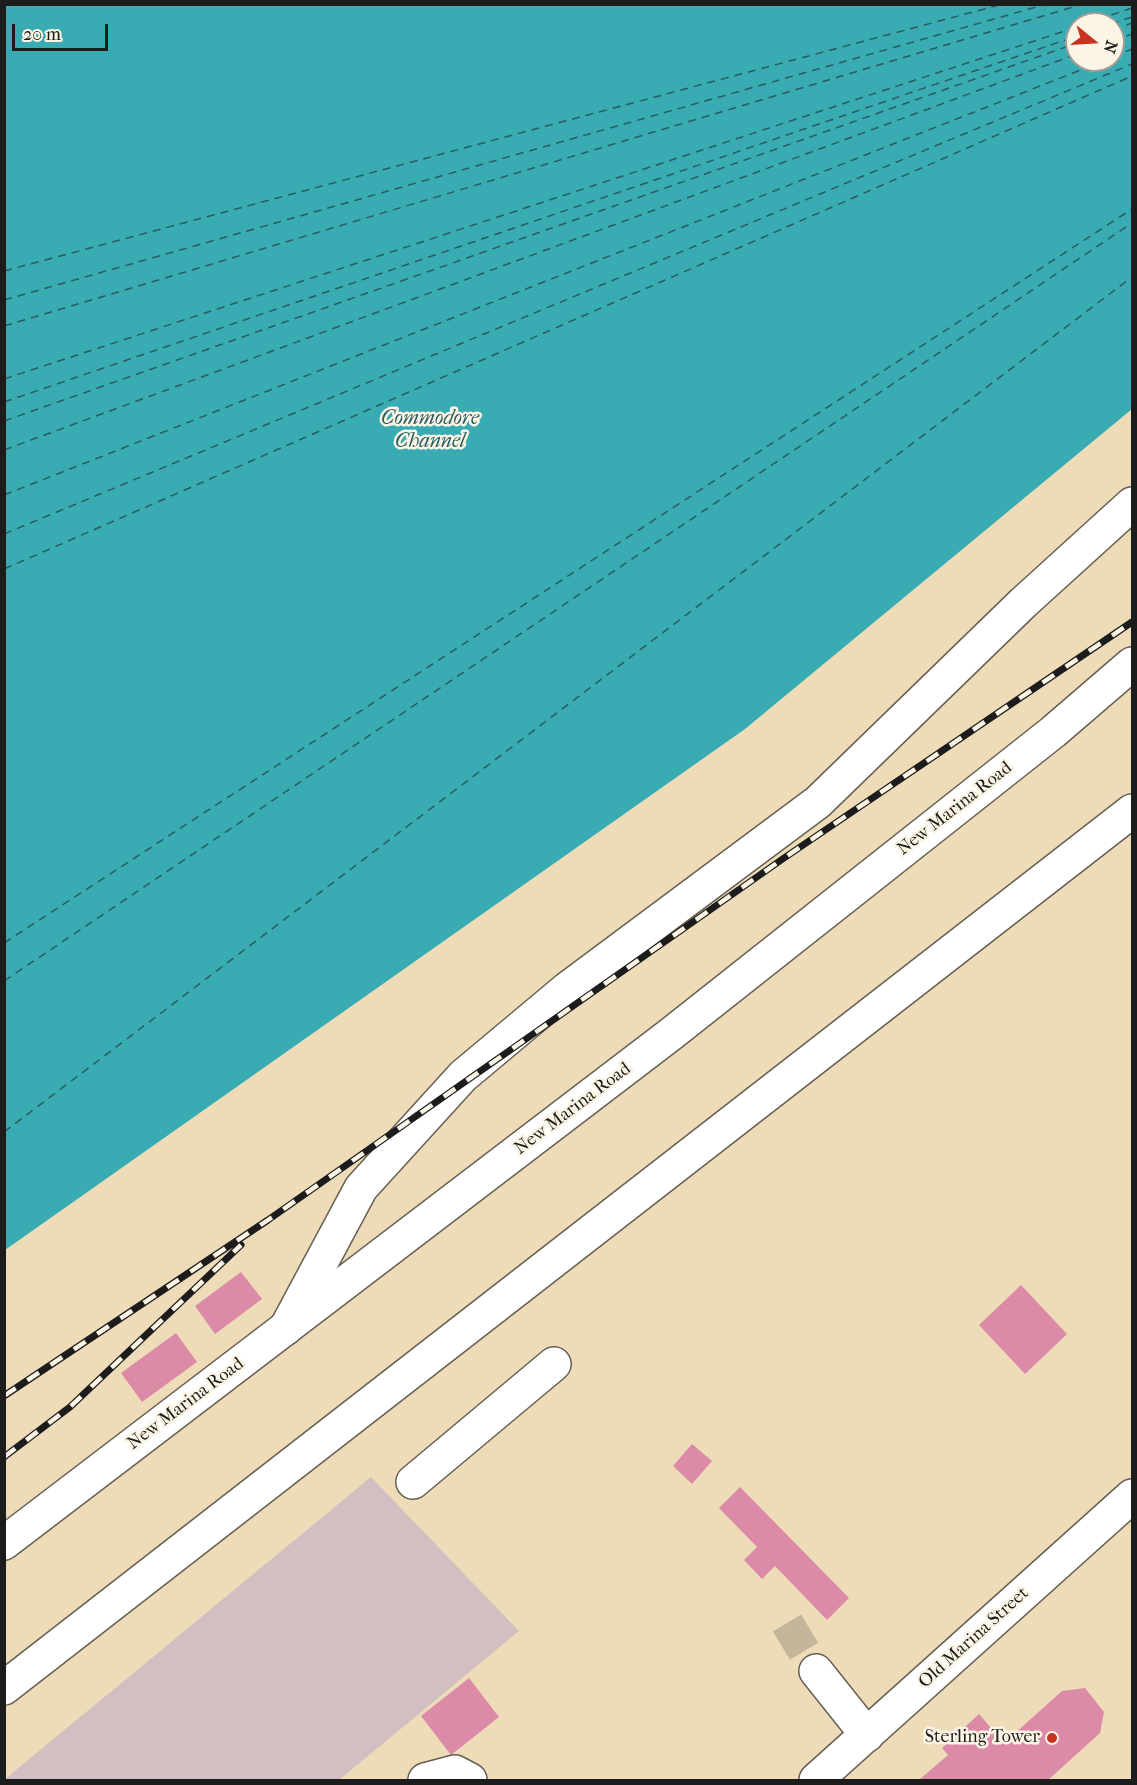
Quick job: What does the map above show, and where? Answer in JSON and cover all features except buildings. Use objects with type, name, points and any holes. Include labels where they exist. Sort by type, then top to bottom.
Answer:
[{"type":"main road","points":[[286,1328],[361,1188],[463,1076],[567,989],[818,802],[1023,603],[1132,504]]},
{"type":"main road","name":"New Marina Road","points":[[4,1543],[671,1034],[1053,732],[1132,664]]},
{"type":"main road","points":[[4,1688],[1132,811]]},
{"type":"main road","points":[[412,1482],[554,1364]]},
{"type":"main road","name":"Old Marina Street","points":[[816,1780],[1132,1496]]},
{"type":"main road","points":[[816,1671],[867,1735]]},
{"type":"main road","points":[[425,1780],[455,1772],[470,1780]]},
{"type":"shaded area","points":[[371,1477],[519,1631],[339,1780],[5,1780],[5,1779]]},
{"type":"water","name":"Commodore Channel","points":[[5,4],[1132,5],[1132,409],[745,729],[5,1250]]},
{"type":"ferry route","points":[[4,271],[1003,4]]},
{"type":"ferry route","points":[[4,300],[1047,4]]},
{"type":"ferry route","points":[[4,326],[1083,4]]},
{"type":"ferry route","points":[[1120,12],[1132,8]]},
{"type":"ferry route","points":[[1125,19],[1132,17]]},
{"type":"ferry route","points":[[1125,26],[1132,23]]},
{"type":"ferry route","points":[[4,379],[1065,31]]},
{"type":"ferry route","points":[[1125,37],[1132,34]]},
{"type":"ferry route","points":[[4,402],[1065,40]]},
{"type":"ferry route","points":[[4,421],[1065,47]]},
{"type":"ferry route","points":[[1125,52],[1132,49]]},
{"type":"ferry route","points":[[4,450],[1065,58]]},
{"type":"ferry route","points":[[4,534],[1132,64]]},
{"type":"ferry route","points":[[4,495],[1076,72]]},
{"type":"ferry route","points":[[4,569],[1132,76]]},
{"type":"ferry route","points":[[4,943],[1132,209]]},
{"type":"ferry route","points":[[4,981],[1132,223]]},
{"type":"ferry route","points":[[4,1132],[1132,277]]},
{"type":"tunnel","points":[[787,1623],[816,1671]]},
{"type":"railway","points":[[4,1396],[268,1220],[784,858],[1132,622]]},
{"type":"railway","points":[[4,1457],[70,1407],[241,1245]]},
{"type":"place","name":"Sterling Tower","points":[[1052,1738]]}]
